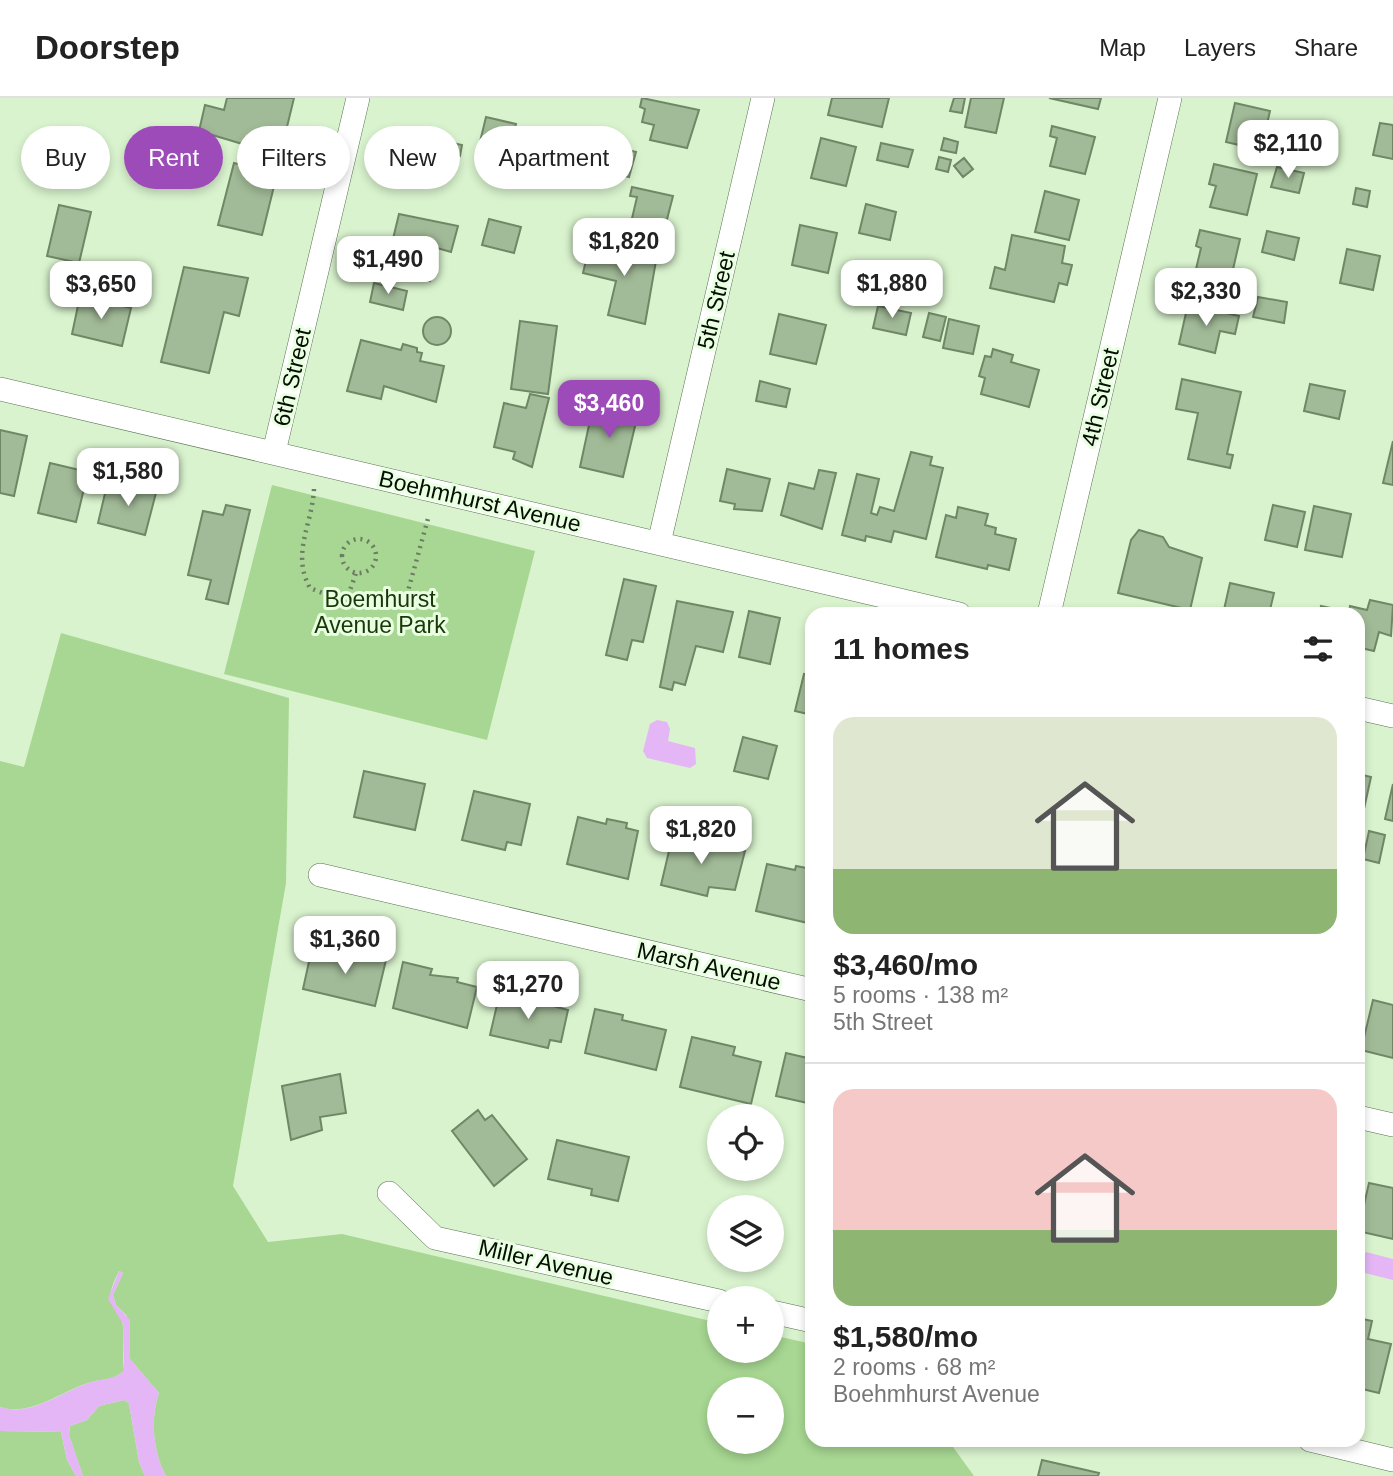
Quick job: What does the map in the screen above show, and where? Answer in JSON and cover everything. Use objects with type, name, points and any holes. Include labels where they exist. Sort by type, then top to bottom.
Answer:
[{"type":"street","name":"6th Street","points":[[274,453],[358,98]]},
{"type":"street","name":"5th Street","points":[[659,543],[763,98]]},
{"type":"street","name":"4th Street","points":[[1051,607],[1170,98]]},
{"type":"street","name":"Boehmhurst Avenue","points":[[0,389],[929,607]]},
{"type":"street","points":[[1365,710],[1393,716]]},
{"type":"street","name":"Marsh Avenue","points":[[320,875],[805,988]]},
{"type":"street","points":[[1365,1119],[1393,1125]]},
{"type":"street","name":"Miller Avenue","points":[[389,1193],[435,1238],[707,1298]]},
{"type":"street","points":[[784,1315],[805,1319]]},
{"type":"street","points":[[1339,1447],[1393,1460]]},
{"type":"path","points":[[316,463],[312,507],[300,551],[300,564],[310,588],[346,602],[373,607],[405,602],[427,609]]},
{"type":"path","points":[[405,602],[435,491]]},
{"type":"path","points":[[363,539],[376,550],[375,562],[368,571],[356,573],[347,568],[342,553],[352,540],[363,539]]},
{"type":"path","points":[[346,602],[356,573]]},
{"type":"green space","name":"Boemhurst Avenue Park","points":[[272,485],[535,551],[487,740],[224,674]]},
{"type":"green space","points":[[61,633],[289,698],[286,883],[233,1186],[268,1242],[342,1234],[707,1320],[707,1363],[784,1363],[784,1338],[805,1342],[805,1447],[953,1447],[974,1476],[166,1476],[158,1457],[154,1435],[154,1413],[159,1393],[130,1359],[127,1316],[116,1305],[113,1295],[123,1273],[119,1271],[110,1294],[112,1305],[119,1313],[123,1327],[124,1371],[110,1378],[77,1387],[34,1406],[22,1409],[0,1407],[0,761],[24,767]]},
{"type":"green space","points":[[124,1400],[129,1404],[139,1462],[145,1476],[83,1476],[69,1435],[70,1426],[87,1420],[99,1406]]},
{"type":"green space","points":[[0,1431],[61,1432],[67,1460],[76,1476],[0,1476]]},
{"type":"shaded area","points":[[657,720],[667,722],[670,729],[668,741],[695,748],[696,764],[690,768],[647,758],[643,751],[650,724]]},
{"type":"shaded area","points":[[1365,1253],[1393,1259],[1393,1280],[1365,1273]]},
{"type":"shaded area","points":[[119,1271],[123,1273],[113,1295],[116,1305],[130,1320],[130,1359],[159,1393],[154,1413],[154,1435],[158,1457],[166,1476],[145,1476],[139,1462],[129,1404],[124,1400],[99,1406],[87,1420],[70,1426],[69,1435],[83,1476],[76,1476],[67,1460],[61,1432],[0,1431],[0,1407],[22,1409],[34,1406],[124,1371],[123,1324],[108,1299]]},
{"type":"building","points":[[227,98],[294,98],[287,126],[237,126],[237,142],[223,138],[223,126],[200,126],[205,105],[224,110]]},
{"type":"building","points":[[642,98],[699,110],[687,148],[650,140],[654,125],[642,122],[645,109],[640,107]]},
{"type":"building","points":[[832,98],[889,98],[882,127],[828,115]]},
{"type":"building","points":[[954,98],[965,98],[962,113],[950,111]]},
{"type":"building","points":[[971,98],[1004,98],[996,133],[965,127]]},
{"type":"building","points":[[1049,98],[1101,98],[1098,109]]},
{"type":"building","points":[[1235,103],[1270,111],[1261,150],[1226,142]]},
{"type":"building","points":[[486,117],[516,124],[516,126],[484,126]]},
{"type":"building","points":[[1380,123],[1393,125],[1393,159],[1373,155]]},
{"type":"building","points":[[1052,126],[1095,137],[1085,174],[1050,166],[1057,138],[1050,136]]},
{"type":"building","points":[[821,138],[856,147],[846,186],[811,178]]},
{"type":"building","points":[[944,138],[958,142],[956,153],[941,150]]},
{"type":"building","points":[[881,143],[913,150],[908,167],[877,160]]},
{"type":"building","points":[[939,157],[951,160],[948,172],[936,169]]},
{"type":"building","points":[[964,158],[973,169],[963,177],[954,166]]},
{"type":"building","points":[[234,163],[237,164],[237,189],[273,189],[262,235],[218,225]]},
{"type":"building","points":[[1214,164],[1257,174],[1247,215],[1210,207],[1216,186],[1209,184]]},
{"type":"building","points":[[1277,167],[1304,173],[1299,193],[1271,187]]},
{"type":"building","points":[[633,187],[673,196],[663,235],[630,227],[637,197],[630,196]]},
{"type":"building","points":[[1356,188],[1370,191],[1367,207],[1353,204]]},
{"type":"building","points":[[1045,191],[1079,200],[1069,240],[1035,232]]},
{"type":"building","points":[[866,204],[896,212],[890,240],[859,233]]},
{"type":"building","points":[[59,205],[91,212],[79,263],[47,256]]},
{"type":"building","points":[[399,214],[458,226],[451,252],[437,248],[430,281],[380,269],[387,242],[392,243]]},
{"type":"building","points":[[489,219],[521,227],[514,253],[482,245]]},
{"type":"building","points":[[800,225],[837,233],[828,273],[792,265]]},
{"type":"building","points":[[1200,230],[1240,239],[1231,278],[1196,269],[1201,248],[1196,246]]},
{"type":"building","points":[[1267,231],[1299,238],[1294,260],[1262,252]]},
{"type":"building","points":[[1012,235],[1065,246],[1062,263],[1072,265],[1067,285],[1059,283],[1054,302],[990,288],[995,267],[1005,270]]},
{"type":"building","points":[[591,239],[657,255],[645,324],[608,315],[616,281],[583,273]]},
{"type":"building","points":[[1347,249],[1380,256],[1373,290],[1340,283]]},
{"type":"building","points":[[184,267],[248,278],[239,316],[224,312],[209,373],[161,362]]},
{"type":"building","points":[[374,283],[407,291],[403,310],[370,302]]},
{"type":"building","points":[[80,296],[131,308],[122,346],[72,334]]},
{"type":"building","points":[[1258,297],[1287,302],[1284,323],[1253,317]]},
{"type":"building","points":[[1188,304],[1239,316],[1235,334],[1220,331],[1215,353],[1179,344]]},
{"type":"building","points":[[878,306],[911,313],[906,335],[873,328]]},
{"type":"building","points":[[929,313],[946,317],[940,341],[923,337]]},
{"type":"building","points":[[779,314],[826,325],[816,364],[770,354]]},
{"type":"building","points":[[437,317],[447,321],[451,331],[447,341],[437,345],[427,341],[423,331],[427,321]]},
{"type":"building","points":[[949,319],[979,326],[973,354],[943,348]]},
{"type":"building","points":[[520,321],[557,326],[548,394],[511,389]]},
{"type":"building","points":[[361,340],[401,350],[403,344],[417,348],[417,352],[422,353],[420,361],[444,366],[436,402],[384,386],[381,399],[347,391]]},
{"type":"building","points":[[993,349],[1013,355],[1011,362],[1039,370],[1029,407],[981,394],[985,378],[979,376],[985,356],[991,357]]},
{"type":"building","points":[[1182,379],[1241,392],[1227,454],[1233,455],[1230,468],[1188,459],[1198,413],[1176,409]]},
{"type":"building","points":[[760,381],[790,389],[786,407],[756,401]]},
{"type":"building","points":[[1310,384],[1345,391],[1339,419],[1304,411]]},
{"type":"building","points":[[530,394],[549,398],[532,467],[513,459],[515,452],[494,447],[504,403],[526,408]]},
{"type":"building","points":[[610,401],[635,406],[632,421],[636,422],[623,477],[580,467],[592,411],[606,415]]},
{"type":"building","points":[[0,430],[27,436],[14,496],[0,493]]},
{"type":"building","points":[[1393,441],[1393,485],[1383,483]]},
{"type":"building","points":[[911,452],[932,457],[930,465],[943,468],[926,539],[894,531],[891,542],[866,536],[865,541],[842,535],[857,474],[879,479],[871,513],[877,515],[880,507],[894,511]]},
{"type":"building","points":[[50,463],[88,472],[76,522],[38,513]]},
{"type":"building","points":[[727,469],[770,479],[762,511],[734,509],[735,504],[720,501]]},
{"type":"building","points":[[819,470],[836,473],[822,529],[781,515],[789,483],[814,489]]},
{"type":"building","points":[[130,482],[157,489],[145,535],[98,523],[107,485],[128,490]]},
{"type":"building","points":[[226,505],[250,510],[228,604],[206,599],[211,580],[188,575],[203,511],[223,515]]},
{"type":"building","points":[[1273,505],[1305,512],[1297,547],[1265,540]]},
{"type":"building","points":[[1314,506],[1351,514],[1342,557],[1305,550]]},
{"type":"building","points":[[958,507],[988,514],[985,525],[996,528],[995,534],[1016,539],[1009,570],[988,565],[987,569],[936,557],[946,515],[956,518]]},
{"type":"building","points":[[1139,530],[1163,537],[1169,547],[1202,558],[1191,607],[1177,607],[1118,593],[1131,540]]},
{"type":"building","points":[[624,579],[656,586],[643,642],[632,640],[627,660],[606,655]]},
{"type":"building","points":[[1230,583],[1274,593],[1271,607],[1225,607]]},
{"type":"building","points":[[1370,600],[1393,605],[1391,636],[1379,632],[1374,651],[1365,649]]},
{"type":"building","points":[[677,601],[733,612],[723,652],[696,646],[685,685],[674,682],[672,690],[660,687]]},
{"type":"building","points":[[749,611],[780,618],[770,664],[739,657]]},
{"type":"building","points":[[804,674],[805,674],[805,713],[795,711]]},
{"type":"building","points":[[743,737],[777,746],[768,779],[734,771]]},
{"type":"building","points":[[364,771],[425,784],[415,830],[354,817]]},
{"type":"building","points":[[1365,776],[1371,777],[1365,804]]},
{"type":"building","points":[[1393,784],[1393,821],[1385,819]]},
{"type":"building","points":[[474,791],[530,804],[521,845],[507,842],[505,850],[462,840]]},
{"type":"building","points":[[578,817],[606,824],[607,819],[627,823],[626,828],[638,831],[628,879],[567,864]]},
{"type":"building","points":[[1369,831],[1385,835],[1379,863],[1365,860]]},
{"type":"building","points":[[673,834],[745,851],[735,890],[709,887],[707,896],[661,885]]},
{"type":"building","points":[[767,864],[795,870],[796,866],[805,868],[805,922],[756,911]]},
{"type":"building","points":[[312,948],[356,959],[357,953],[386,960],[375,1006],[303,989]]},
{"type":"building","points":[[403,962],[432,969],[430,975],[458,978],[457,982],[477,987],[467,1028],[393,1008]]},
{"type":"building","points":[[500,992],[568,1010],[561,1042],[550,1040],[548,1048],[490,1035]]},
{"type":"building","points":[[1373,1000],[1393,1005],[1393,1058],[1365,1051],[1365,1033]]},
{"type":"building","points":[[595,1009],[623,1015],[622,1020],[666,1030],[656,1070],[585,1053]]},
{"type":"building","points":[[692,1037],[735,1047],[733,1055],[761,1062],[751,1104],[680,1087]]},
{"type":"building","points":[[786,1053],[805,1057],[805,1102],[776,1096]]},
{"type":"building","points":[[340,1074],[346,1113],[320,1117],[322,1130],[291,1140],[282,1086]]},
{"type":"building","points":[[478,1110],[485,1120],[492,1115],[527,1159],[494,1186],[452,1131]]},
{"type":"building","points":[[557,1140],[629,1157],[618,1201],[591,1195],[592,1189],[548,1179]]},
{"type":"building","points":[[1369,1183],[1393,1188],[1393,1239],[1365,1233],[1365,1200]]},
{"type":"building","points":[[1365,1320],[1372,1321],[1368,1339],[1391,1344],[1379,1393],[1365,1390]]},
{"type":"building","points":[[1042,1460],[1099,1473],[1098,1476],[1038,1476]]}]
